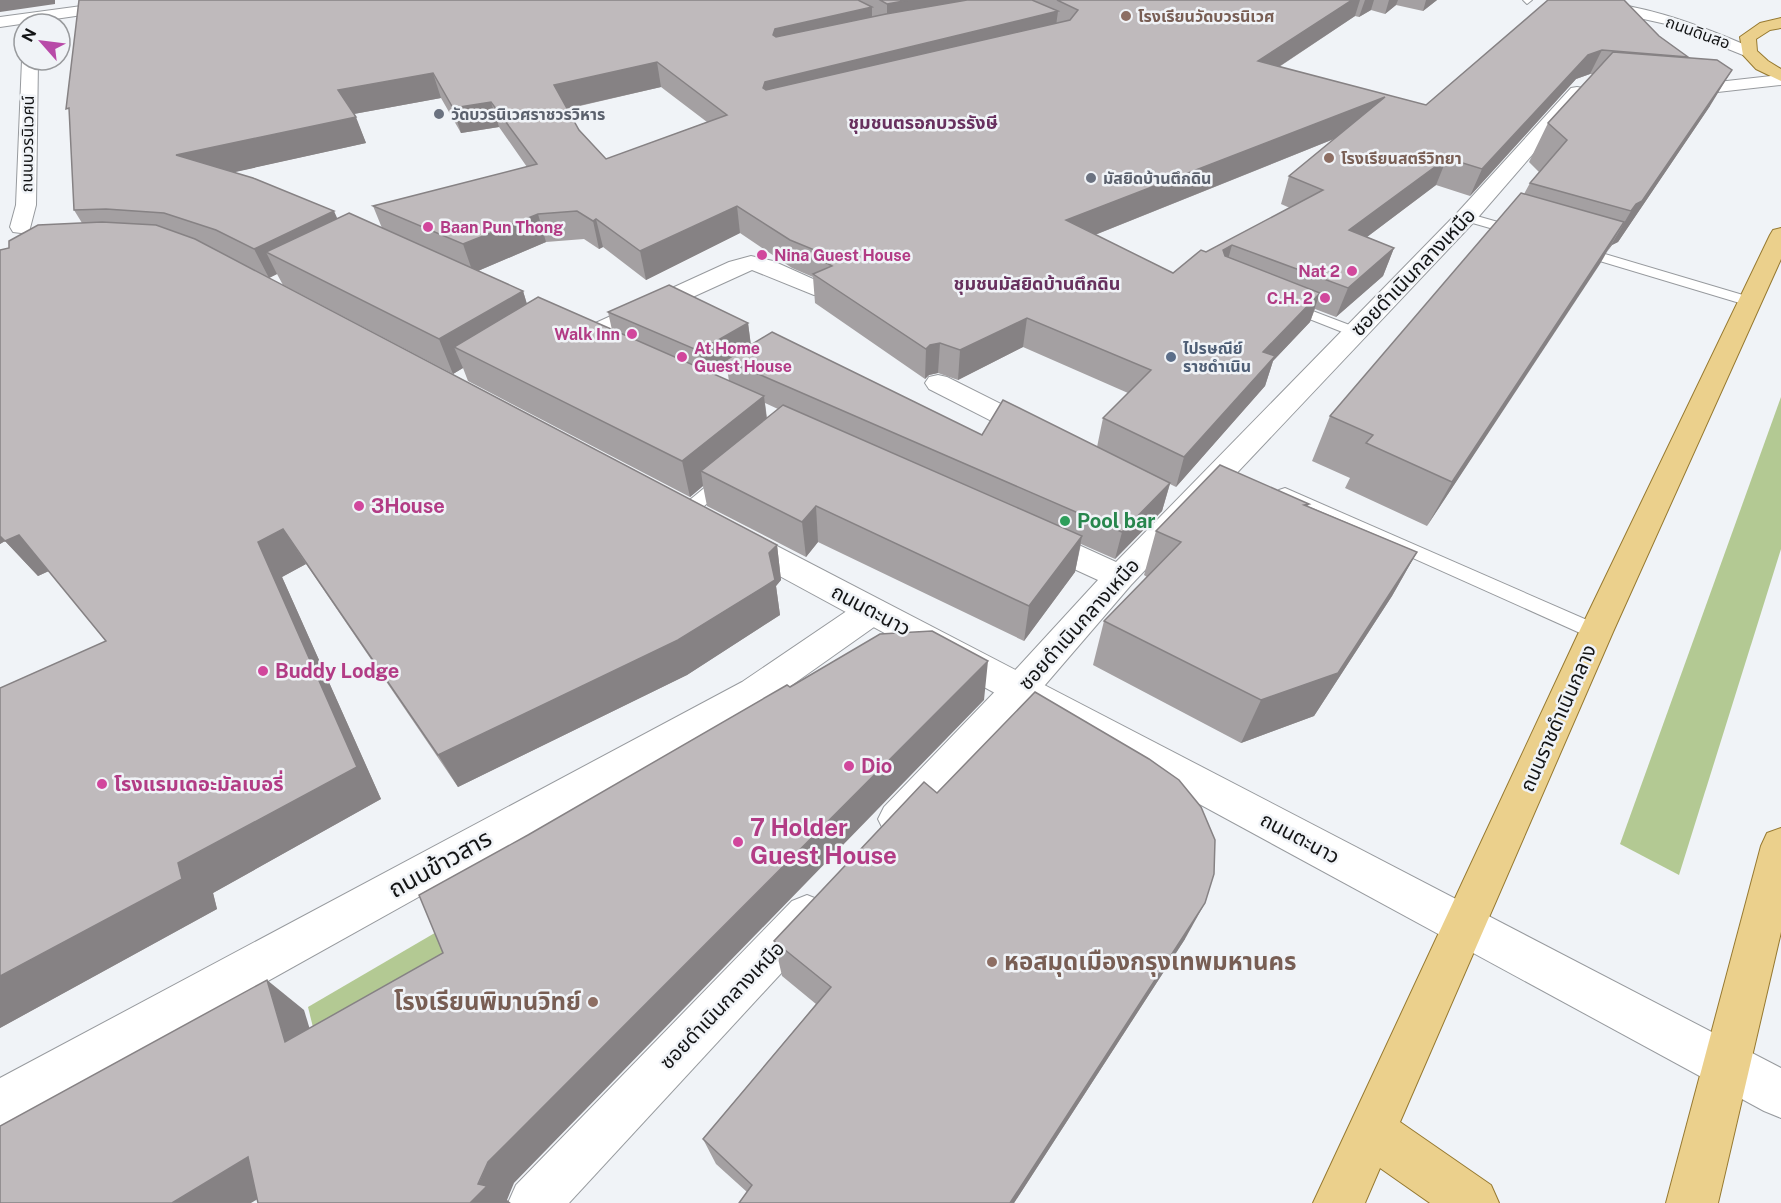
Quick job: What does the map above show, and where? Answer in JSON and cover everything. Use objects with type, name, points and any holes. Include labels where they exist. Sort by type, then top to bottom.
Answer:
[{"type":"main road","points":[[1781,23],[1765,26],[1748,37],[1749,52],[1762,65],[1781,78]]},
{"type":"main road","name":"ถนนราชดำเนินกลาง","points":[[1339,1203],[1596,632],[1748,301],[1781,235]]},
{"type":"main road","points":[[1692,1203],[1781,846]]},
{"type":"main road","points":[[1371,1131],[1473,1203]]},
{"type":"street","points":[[68,12],[100,4],[158,0]]},
{"type":"street","name":"ถนนดินสอ","points":[[1576,0],[1670,20],[1749,52]]},
{"type":"street","name":"ถนนบวรนิเวศน์","points":[[20,230],[26,205],[30,72]]},
{"type":"street","points":[[1657,86],[1691,90],[1781,78]]},
{"type":"street","name":"ซอยดำเนินกลางเหนือ","points":[[870,849],[1020,690],[1120,577],[1177,503],[1236,472],[1355,332],[1466,217],[1584,85],[1590,81],[1601,81]]},
{"type":"street","points":[[587,336],[737,267],[751,264],[765,267],[814,288]]},
{"type":"street","points":[[561,324],[619,350]]},
{"type":"street","points":[[938,383],[1062,445]]},
{"type":"street","name":"ถนนตะนาว","points":[[694,516],[1781,1094]]},
{"type":"street","points":[[1013,528],[1120,577]]},
{"type":"street","name":"ถนนข้าวสาร","points":[[0,1104],[755,692],[873,611]]},
{"type":"street","name":"ซอยดำเนินกลางเหนือ","points":[[534,1203],[837,884]]},
{"type":"lane","points":[[1466,217],[1532,236]]},
{"type":"lane","points":[[1565,246],[1748,301]]},
{"type":"lane","points":[[1274,300],[1355,332]]},
{"type":"lane","points":[[694,516],[736,470]]},
{"type":"lane","points":[[1268,486],[1596,632]]},
{"type":"green space","points":[[1781,397],[1781,549],[1679,875],[1620,844]]},
{"type":"green space","points":[[445,927],[482,980],[323,1068],[308,1007]]},
{"type":"building","points":[[79,0],[858,0],[872,7],[775,29],[773,35],[776,37],[967,0],[1032,0],[1058,11],[765,82],[763,88],[766,90],[1070,20],[1078,10],[1057,0],[1352,0],[1258,61],[1426,105],[1548,0],[1624,0],[1659,36],[1688,57],[1602,50],[1588,55],[1482,169],[1447,158],[1349,230],[1394,248],[1348,288],[1232,245],[1223,250],[1225,256],[1320,293],[1263,352],[1275,356],[1184,457],[1103,418],[1151,370],[1027,318],[960,350],[940,343],[930,345],[926,349],[813,274],[832,266],[825,262],[827,259],[822,253],[790,240],[737,206],[640,251],[596,219],[593,221],[577,211],[538,214],[463,244],[373,206],[537,164],[491,102],[453,108],[433,73],[338,90],[356,117],[176,155],[253,178],[334,211],[254,249],[216,230],[164,213],[106,209],[74,210],[69,108],[66,109]],"holes":[[[657,62],[727,115],[606,159],[579,130],[554,85]],[[1385,97],[1289,176],[1323,190],[1206,252],[1201,250],[1173,273],[1066,220]]]},
{"type":"building","points":[[880,0],[909,0],[887,4]]},
{"type":"building","points":[[1613,52],[1717,60],[1732,70],[1642,201],[1636,204],[1631,211],[1530,183],[1567,140],[1548,123]]},
{"type":"building","points":[[1521,193],[1624,222],[1452,482],[1366,443],[1373,435],[1330,416]]},
{"type":"building","points":[[349,213],[523,291],[439,339],[266,252]]},
{"type":"building","points":[[102,222],[156,225],[195,239],[777,545],[769,553],[775,580],[678,640],[438,755],[283,529],[258,542],[357,767],[178,863],[182,879],[0,976],[0,688],[106,641],[19,535],[5,541],[0,536],[0,250],[9,248],[9,241],[38,225]]},
{"type":"building","points":[[669,285],[748,323],[699,351],[608,312]]},
{"type":"building","points":[[538,297],[764,396],[682,461],[454,347]]},
{"type":"building","points":[[772,332],[982,435],[1003,400],[1170,483],[1122,532],[726,360]]},
{"type":"building","points":[[783,405],[1082,536],[1029,606],[816,506],[802,522],[701,471]]},
{"type":"building","points":[[1220,465],[1309,504],[1304,505],[1417,552],[1338,673],[1261,700],[1104,621],[1181,542],[1156,531]]},
{"type":"building","points":[[932,631],[988,661],[488,1162],[478,1184],[487,1186],[470,1203],[258,1203],[248,1157],[172,1203],[0,1203],[0,1126],[267,980],[285,1042],[443,953],[419,895],[880,634]]},
{"type":"building","name":"หอสมุดเมืองกรุงเทพมหานคร","points":[[1035,692],[1149,759],[1179,780],[1201,807],[1215,840],[1214,874],[1205,903],[1010,1203],[739,1203],[752,1185],[703,1139],[831,987],[774,941],[924,782],[937,793]]},
{"type":"place","name":"โรงเรียนวัดบวรนิเวศ","points":[[1126,16]]},
{"type":"place","name":"วัดบวรนิเวศราชวรวิหาร","points":[[439,114]]},
{"type":"place","name":"โรงเรียนสตรีวิทยา","points":[[1329,158]]},
{"type":"place","name":"มัสยิดบ้านตึกดิน","points":[[1091,178]]},
{"type":"place","name":"Baan Pun Thong","points":[[428,227]]},
{"type":"place","name":"Nina Guest House","points":[[762,255]]},
{"type":"place","name":"Nat 2","points":[[1352,271]]},
{"type":"place","name":"C.H. 2","points":[[1325,298]]},
{"type":"place","name":"Walk Inn","points":[[632,334]]},
{"type":"place","name":"At Home Guest House","points":[[682,357]]},
{"type":"place","name":"ไปรษณีย์ ราชดำเนิน","points":[[1171,357]]},
{"type":"place","name":"3House","points":[[359,506]]},
{"type":"place","name":"Pool bar","points":[[1065,521]]},
{"type":"place","name":"Buddy Lodge","points":[[263,671]]},
{"type":"place","name":"Dio","points":[[849,766]]},
{"type":"place","name":"โรงแรมเดอะมัลเบอรี่","points":[[102,784]]},
{"type":"place","name":"7 Holder Guest House","points":[[738,842]]},
{"type":"place","name":"หอสมุดเมืองกรุงเทพมหานคร","points":[[992,962]]},
{"type":"place","name":"โรงเรียนพิมานวิทย์","points":[[593,1002]]},
{"type":"district","name":"ชุมชนตรอกบวรรังษี","points":[[923,123]]},
{"type":"district","name":"ชุมชนมัสยิดบ้านตึกดิน","points":[[1037,284]]}]
